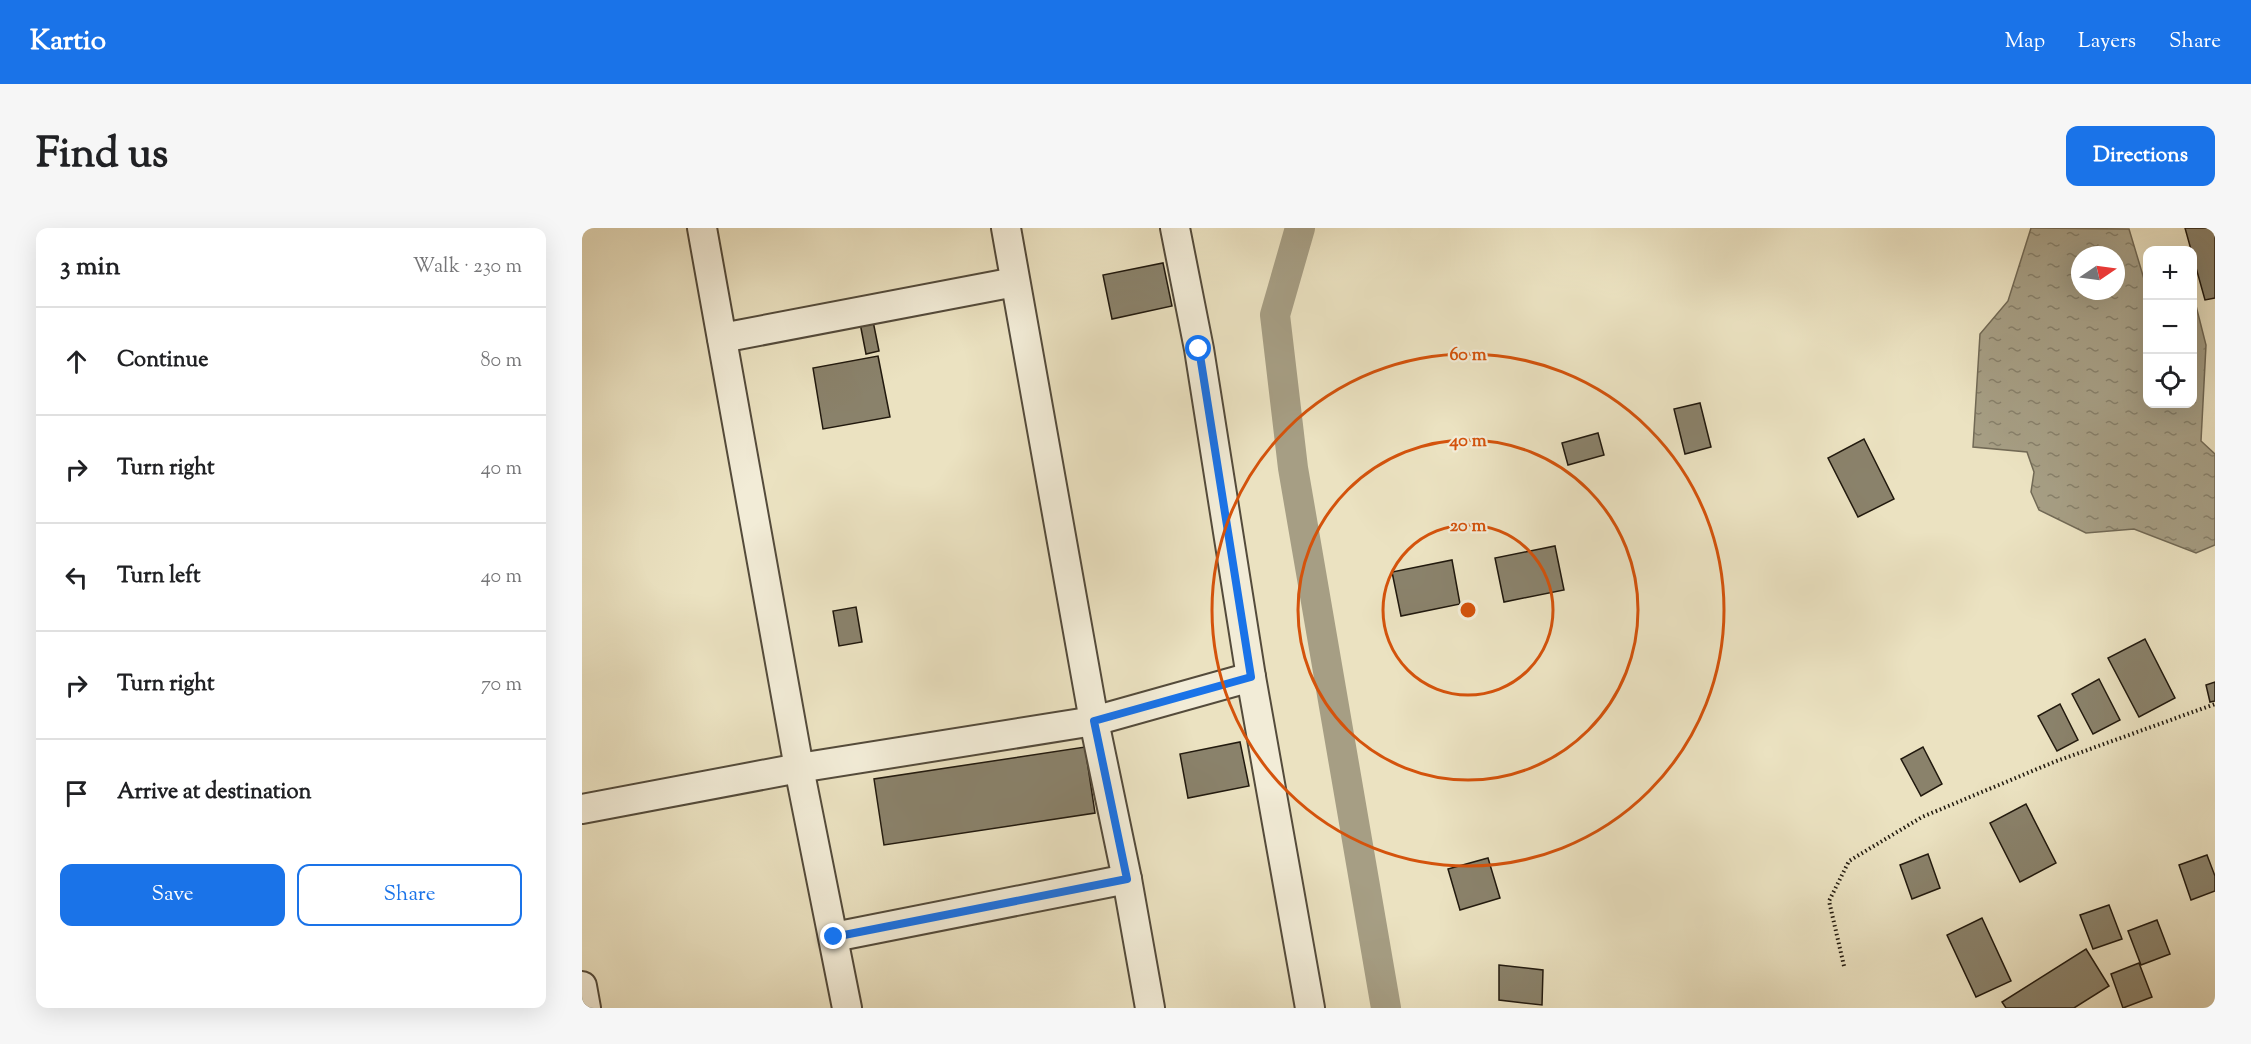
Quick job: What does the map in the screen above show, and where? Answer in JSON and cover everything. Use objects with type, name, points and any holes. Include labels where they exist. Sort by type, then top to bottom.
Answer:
[{"type":"street","points":[[702,228],[799,768],[834,937],[846,1008]]},
{"type":"street","points":[[1006,228],[1094,721],[1127,879],[1150,1008]]},
{"type":"street","points":[[1174,228],[1199,349],[1251,677],[1310,1008]]},
{"type":"street","points":[[722,338],[1015,282]]},
{"type":"street","points":[[582,809],[799,768],[1094,721],[1251,677]]},
{"type":"street","points":[[834,937],[1127,879]]},
{"type":"street","points":[[582,986],[586,1008]]},
{"type":"path","points":[[1844,966],[1829,901],[1849,861],[1922,817],[2054,762],[2215,704]]},
{"type":"water","points":[[2031,228],[2129,229],[2143,276],[2143,408],[2197,408],[2197,310],[2206,345],[2201,441],[2215,454],[2215,545],[2196,553],[2134,529],[2086,533],[2039,510],[2031,492],[2034,472],[2027,452],[1973,447],[1980,334],[2008,301]]},
{"type":"building","points":[[2185,228],[2215,228],[2215,298],[2205,300],[2197,271],[2197,246],[2190,246]]},
{"type":"building","points":[[1163,263],[1172,306],[1112,319],[1103,275]]},
{"type":"building","points":[[873,321],[879,351],[866,354],[860,323]]},
{"type":"building","points":[[878,356],[890,417],[823,429],[813,368]]},
{"type":"building","points":[[1700,403],[1711,447],[1685,454],[1674,409]]},
{"type":"building","points":[[1598,433],[1604,455],[1568,465],[1562,443]]},
{"type":"building","points":[[1864,439],[1894,499],[1858,517],[1828,458]]},
{"type":"building","points":[[1555,546],[1564,590],[1504,602],[1495,558]]},
{"type":"building","points":[[1452,560],[1460,604],[1401,616],[1392,572]]},
{"type":"building","points":[[856,607],[862,642],[839,646],[833,611]]},
{"type":"building","points":[[2145,639],[2175,698],[2139,717],[2108,658]]},
{"type":"building","points":[[2099,679],[2120,720],[2093,734],[2072,694]]},
{"type":"building","points":[[2215,682],[2215,701],[2210,702],[2206,685]]},
{"type":"building","points":[[2060,704],[2078,740],[2057,751],[2038,716]]},
{"type":"building","points":[[1240,742],[1249,786],[1188,798],[1180,754]]},
{"type":"building","points":[[1085,747],[1095,813],[884,845],[874,779]]},
{"type":"building","points":[[1923,747],[1942,784],[1921,796],[1901,759]]},
{"type":"building","points":[[2026,804],[2056,863],[2020,882],[1990,823]]},
{"type":"building","points":[[1928,854],[1940,888],[1912,899],[1900,865]]},
{"type":"building","points":[[2207,855],[2215,876],[2215,891],[2191,900],[2179,865]]},
{"type":"building","points":[[1488,858],[1500,898],[1460,910],[1448,869]]},
{"type":"building","points":[[2109,905],[2122,939],[2093,949],[2080,915]]},
{"type":"building","points":[[1982,918],[2011,981],[1976,997],[1947,935]]},
{"type":"building","points":[[2157,920],[2170,954],[2141,965],[2128,931]]},
{"type":"building","points":[[2086,949],[2109,986],[2074,1008],[2006,1008],[2002,1002]]},
{"type":"building","points":[[2139,963],[2152,997],[2123,1008],[2111,974]]},
{"type":"building","points":[[1499,965],[1543,970],[1542,1005],[1499,1000]]},
{"type":"waterway","points":[[1300,228],[1275,315],[1293,468],[1386,1008]]},
{"type":"route","points":[[834,937],[1127,879],[1094,721],[1251,677],[1199,349]]}]
